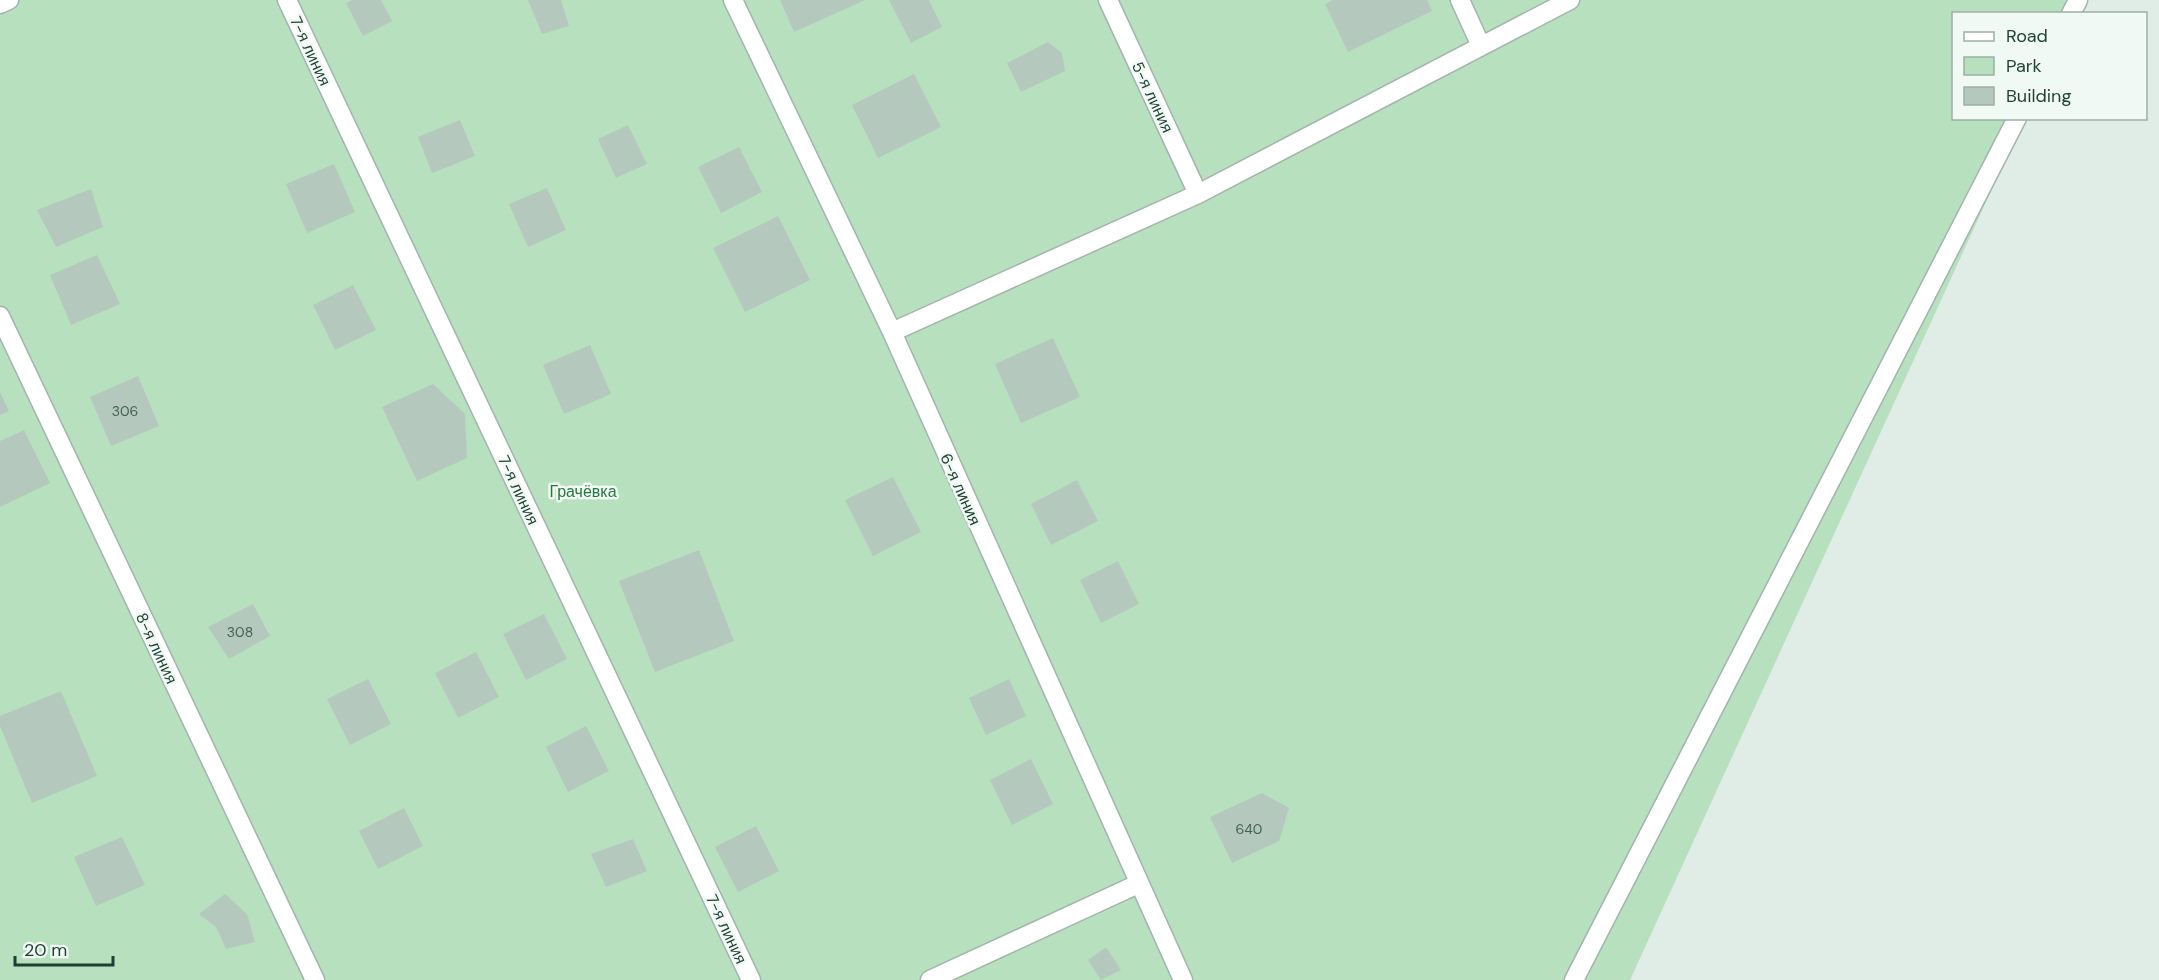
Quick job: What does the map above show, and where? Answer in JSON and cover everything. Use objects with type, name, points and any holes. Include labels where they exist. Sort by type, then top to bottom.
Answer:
[{"type":"street","points":[[0,4],[9,0]]},
{"type":"street","name":"7-я линия","points":[[287,0],[751,980]]},
{"type":"street","name":"6-я линия","points":[[733,0],[892,332],[1183,980]]},
{"type":"street","name":"5-я линия","points":[[1108,0],[1198,194]]},
{"type":"street","points":[[1460,0],[1481,46]]},
{"type":"street","points":[[892,332],[1198,194],[1570,0]]},
{"type":"street","points":[[1574,980],[2016,120]]},
{"type":"street","name":"8-я линия","points":[[0,316],[315,980]]},
{"type":"street","points":[[930,980],[1138,884]]},
{"type":"green space","name":"Грачёвка","points":[[0,0],[2078,0],[2072,12],[1952,12],[1952,120],[2024,120],[1630,980],[0,980]]},
{"type":"building","points":[[352,0],[381,0],[392,21],[363,36],[346,3]]},
{"type":"building","points":[[528,0],[561,0],[569,26],[542,34]]},
{"type":"building","points":[[780,0],[865,0],[794,32]]},
{"type":"building","points":[[889,0],[929,0],[942,27],[911,43]]},
{"type":"building","points":[[1333,0],[1427,0],[1432,11],[1348,52],[1325,4]]},
{"type":"building","points":[[1048,42],[1062,53],[1065,71],[1021,92],[1007,63]]},
{"type":"building","points":[[914,74],[941,127],[878,158],[852,105]]},
{"type":"building","points":[[460,120],[475,156],[432,173],[418,137]]},
{"type":"building","points":[[628,125],[647,164],[616,178],[598,139]]},
{"type":"building","points":[[739,147],[762,192],[721,213],[698,167]]},
{"type":"building","points":[[334,164],[355,212],[307,233],[286,184]]},
{"type":"building","points":[[547,188],[566,230],[528,247],[509,204]]},
{"type":"building","points":[[91,189],[103,227],[56,247],[37,210]]},
{"type":"building","points":[[778,216],[810,280],[745,312],[713,248]]},
{"type":"building","points":[[97,255],[120,304],[71,325],[50,275]]},
{"type":"building","points":[[353,285],[376,330],[335,350],[313,305]]},
{"type":"building","points":[[1053,338],[1080,397],[1021,423],[995,364]]},
{"type":"building","points":[[590,345],[611,394],[564,414],[543,365]]},
{"type":"building","points":[[138,376],[159,426],[111,446],[90,397]]},
{"type":"building","points":[[433,384],[465,414],[467,458],[417,481],[382,407]]},
{"type":"building","points":[[0,392],[9,411],[0,415]]},
{"type":"building","points":[[24,430],[50,483],[0,507],[0,441]]},
{"type":"building","points":[[893,477],[921,532],[873,556],[845,500]]},
{"type":"building","points":[[1077,480],[1098,521],[1051,545],[1031,504]]},
{"type":"building","points":[[699,550],[734,641],[655,672],[619,581]]},
{"type":"building","points":[[1118,561],[1139,604],[1101,623],[1080,580]]},
{"type":"building","points":[[253,604],[270,636],[229,659],[208,627]]},
{"type":"building","points":[[544,614],[567,659],[526,680],[503,634]]},
{"type":"building","points":[[476,652],[499,697],[458,718],[435,673]]},
{"type":"building","points":[[368,679],[391,724],[350,745],[327,699]]},
{"type":"building","points":[[1009,679],[1026,716],[986,735],[969,698]]},
{"type":"building","points":[[61,691],[97,776],[32,803],[0,726],[0,716]]},
{"type":"building","points":[[586,726],[609,771],[568,792],[546,747]]},
{"type":"building","points":[[1031,759],[1053,804],[1012,825],[990,780]]},
{"type":"building","points":[[1262,793],[1289,808],[1279,841],[1232,863],[1210,817]]},
{"type":"building","points":[[404,808],[423,846],[378,869],[359,831]]},
{"type":"building","points":[[756,826],[779,871],[738,892],[715,847]]},
{"type":"building","points":[[122,837],[145,885],[96,906],[74,857]]},
{"type":"building","points":[[633,839],[647,871],[606,887],[591,854]]},
{"type":"building","points":[[225,894],[247,914],[255,942],[226,949],[216,927],[199,914]]},
{"type":"building","points":[[1106,947],[1121,970],[1101,980],[1088,960]]}]
